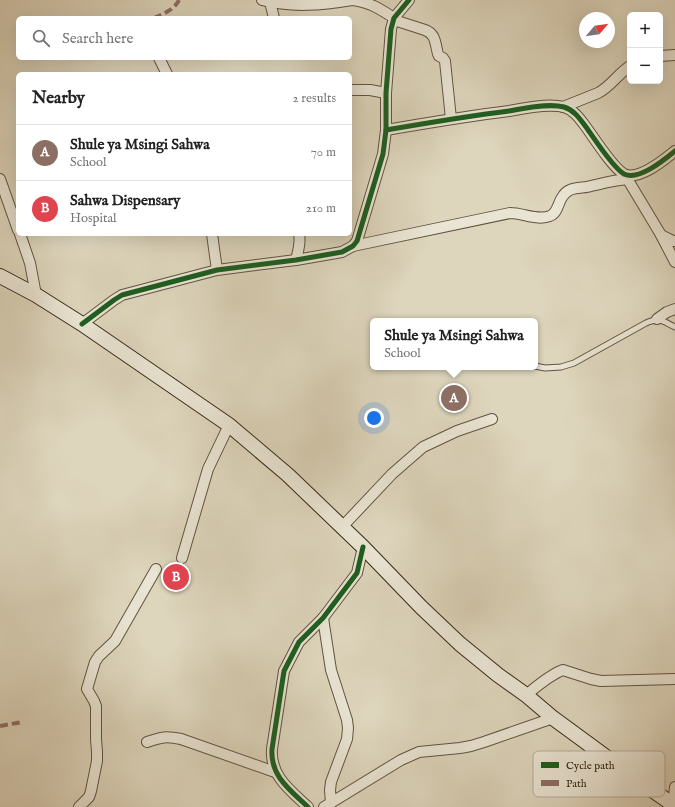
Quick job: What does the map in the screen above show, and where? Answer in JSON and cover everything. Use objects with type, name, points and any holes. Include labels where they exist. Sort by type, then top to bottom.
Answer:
[{"type":"main road","points":[[0,276],[36,295],[82,324],[229,425],[288,475],[363,547],[420,607],[460,644],[597,751]]},
{"type":"main road","points":[[662,797],[674,805]]},
{"type":"street","points":[[274,16],[272,2],[308,5],[331,4],[352,0],[374,6],[394,19],[431,33],[438,54],[445,61],[451,119]]},
{"type":"street","points":[[353,246],[357,241],[383,154],[386,130],[386,93],[391,29],[394,19],[409,0]]},
{"type":"street","points":[[663,56],[675,55]]},
{"type":"street","points":[[160,60],[166,72]]},
{"type":"street","points":[[563,107],[603,90],[627,68]]},
{"type":"street","points":[[352,90],[370,90],[386,93]]},
{"type":"street","points":[[386,130],[451,119],[546,106],[563,107],[572,111],[580,118],[607,156],[627,177],[675,262]]},
{"type":"street","points":[[82,324],[122,295],[217,270],[296,260],[342,252],[353,246],[510,213],[543,218],[550,216],[555,213],[562,196],[566,192],[572,189],[635,175],[655,167],[675,151]]},
{"type":"street","points":[[0,179],[16,224]]},
{"type":"street","points":[[661,235],[675,241]]},
{"type":"street","points":[[21,236],[30,263],[36,295]]},
{"type":"street","points":[[212,236],[217,270]]},
{"type":"street","points":[[296,260],[299,248],[299,236]]},
{"type":"street","points":[[657,319],[667,312],[675,309]]},
{"type":"street","points":[[342,527],[392,474],[423,447],[457,431],[492,419]]},
{"type":"street","points":[[182,558],[208,469],[229,425]]},
{"type":"street","points":[[308,807],[280,779],[272,764],[271,756],[284,671],[299,642],[323,618],[357,574],[363,547]]},
{"type":"street","points":[[79,807],[89,796],[91,791],[98,752],[96,739],[96,706],[87,689],[95,662],[99,656],[115,641],[156,569]]},
{"type":"street","points":[[323,618],[331,670],[347,720],[348,728],[347,739],[331,782],[328,805]]},
{"type":"street","points":[[526,695],[563,670],[601,681],[675,679]]},
{"type":"street","points":[[328,805],[412,754],[471,746],[553,718]]},
{"type":"street","points":[[148,742],[166,736],[181,739],[276,772]]},
{"type":"street","points":[[674,805],[675,787]]},
{"type":"lane","points":[[538,367],[545,368],[561,367],[574,363],[646,322],[657,319],[675,327]]},
{"type":"marked path","points":[[158,16],[171,9],[179,0]]},
{"type":"marked path","points":[[0,726],[22,722]]},
{"type":"cycle path","points":[[82,324],[122,295],[217,270],[296,260],[342,252],[353,246],[357,241],[383,154],[386,130],[386,93],[391,29],[394,18],[409,0]]},
{"type":"cycle path","points":[[386,130],[529,107],[558,106],[568,108],[576,115],[609,159],[624,174],[637,175],[644,172],[658,164],[675,151]]},
{"type":"cycle path","points":[[308,807],[282,782],[274,767],[272,759],[272,749],[284,671],[299,642],[323,618],[357,573],[363,547]]},
{"type":"place","name":"Shule ya Msingi Sahwa","points":[[454,398]]},
{"type":"place","name":"Sahwa Dispensary","points":[[176,577]]}]
